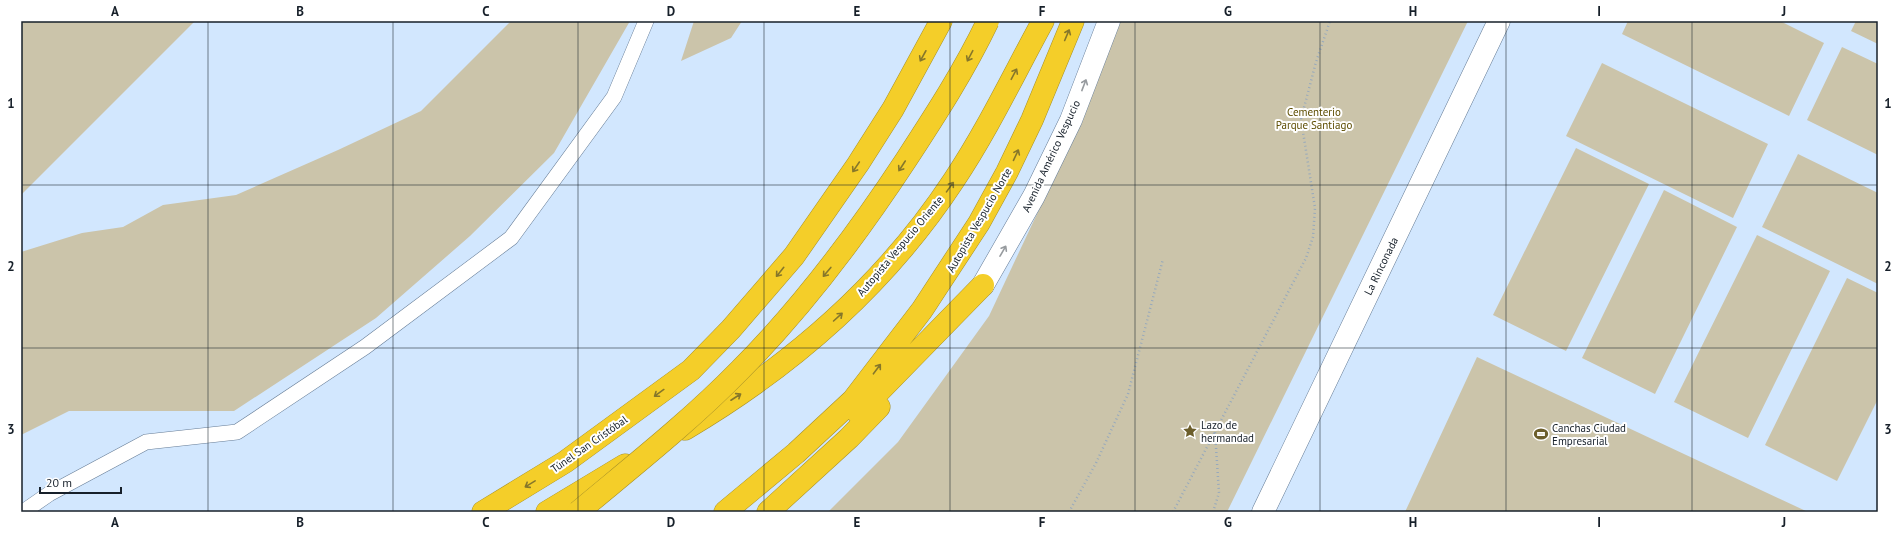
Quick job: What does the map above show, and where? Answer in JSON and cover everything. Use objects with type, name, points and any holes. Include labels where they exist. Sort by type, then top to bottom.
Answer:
[{"type":"highway","name":"Túnel San Cristóbal","points":[[483,512],[565,462],[691,370],[731,329],[770,285],[816,226],[858,164],[893,108],[941,21]]},
{"type":"highway","points":[[578,512],[689,419],[739,371],[787,320],[831,267],[872,211],[950,94],[988,21]]},
{"type":"highway","name":"Autopista Vespucio Oriente","points":[[547,512],[707,416],[758,383],[807,346],[850,305],[886,267],[954,181],[982,136],[1043,21]]},
{"type":"highway","name":"Autopista Vespucio Norte","points":[[725,512],[796,453],[853,400],[922,310],[979,223],[1007,172],[1032,120],[1073,21]]},
{"type":"highway","points":[[746,512],[760,502],[830,439],[886,385],[983,285]]},
{"type":"highway","points":[[768,512],[849,438],[896,389],[983,285]]},
{"type":"street","name":"Avenida Américo Vespucio","points":[[983,285],[1034,196],[1071,120],[1109,21]]},
{"type":"street","name":"La Rinconada","points":[[1263,512],[1499,21]]},
{"type":"lane","points":[[23,512],[49,494],[146,442],[237,432],[365,347],[510,238],[614,97],[646,21]]},
{"type":"path","points":[[1173,512],[1306,258],[1313,237],[1315,208],[1301,119],[1316,62],[1330,21]]},
{"type":"path","points":[[1069,512],[1096,462],[1128,394],[1163,259]]},
{"type":"path","points":[[1213,512],[1219,493],[1215,432]]},
{"type":"green space","points":[[21,21],[195,21],[21,195]]},
{"type":"green space","points":[[511,21],[630,21],[554,153],[470,236],[376,318],[234,411],[69,411],[21,435],[21,252],[82,233],[123,227],[163,205],[236,195],[421,111]]},
{"type":"green space","points":[[694,21],[742,21],[731,38],[681,61]]},
{"type":"green space","name":"Cementerio Parque Santiago","points":[[1117,21],[1468,21],[1227,512],[828,512],[898,442],[989,316],[1060,165]]},
{"type":"green space","points":[[1628,21],[1780,21],[1824,43],[1789,116],[1622,34]]},
{"type":"green space","points":[[1856,21],[1878,21],[1878,44],[1851,31]]},
{"type":"green space","points":[[1842,47],[1878,64],[1878,155],[1807,120]]},
{"type":"green space","points":[[1602,63],[1768,144],[1733,218],[1566,136]]},
{"type":"green space","points":[[1576,148],[1649,184],[1566,351],[1493,315]]},
{"type":"green space","points":[[1798,154],[1878,193],[1878,284],[1762,227]]},
{"type":"green space","points":[[1664,190],[1737,227],[1655,394],[1582,358]]},
{"type":"green space","points":[[1757,235],[1830,271],[1748,438],[1674,402]]},
{"type":"green space","points":[[1847,278],[1878,293],[1878,399],[1837,481],[1765,445]]},
{"type":"green space","name":"Canchas Ciudad Empresarial","points":[[1477,357],[1808,512],[1405,512]]},
{"type":"place","name":"Lazo de hermandad","points":[[1190,431]]},
{"type":"place","name":"Canchas Ciudad Empresarial","points":[[1541,434]]}]
